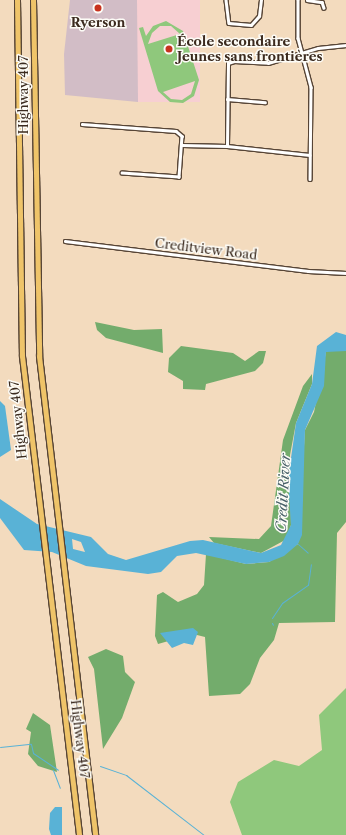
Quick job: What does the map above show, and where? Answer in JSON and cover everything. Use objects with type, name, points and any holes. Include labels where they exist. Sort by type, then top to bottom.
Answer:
[{"type":"highway","name":"Highway 407","points":[[17,0],[22,356],[79,835]]},
{"type":"highway","name":"Highway 407","points":[[33,0],[39,356],[54,505],[95,835]]},
{"type":"street","points":[[226,0],[229,23],[251,25],[259,16],[260,0]]},
{"type":"street","points":[[298,0],[302,52],[311,87],[310,179]]},
{"type":"street","points":[[307,0],[322,1],[324,8]]},
{"type":"street","points":[[227,146],[226,66],[230,62],[268,63],[302,52],[346,45]]},
{"type":"street","points":[[227,99],[265,102]]},
{"type":"street","points":[[82,124],[176,131],[182,136],[182,174],[177,179],[122,173]]},
{"type":"street","points":[[182,145],[227,146],[310,155]]},
{"type":"street","name":"Creditview Road","points":[[65,241],[308,271],[346,273]]},
{"type":"shaded area","points":[[70,0],[137,0],[138,102],[65,95],[64,54]]},
{"type":"shaded area","name":"École secondaire Jeunes sans frontières","points":[[137,0],[200,0],[200,102],[137,102]]},
{"type":"green space","points":[[166,21],[183,31],[199,80],[194,96],[183,103],[170,102],[158,91],[139,28],[143,27],[146,36],[153,26]],"holes":[[[160,26],[171,26],[180,34],[148,44],[152,33]],[[195,81],[191,94],[182,100],[171,99],[163,92]]]},
{"type":"green space","points":[[95,322],[134,330],[162,329],[163,353],[106,338],[97,330]]},
{"type":"green space","points":[[181,346],[233,353],[245,361],[259,351],[266,351],[263,363],[255,371],[206,384],[205,390],[183,389],[183,381],[168,372],[169,358]]},
{"type":"green space","points":[[332,349],[346,351],[346,522],[337,533],[335,622],[279,623],[274,640],[260,658],[250,684],[240,694],[209,696],[205,637],[193,634],[158,644],[155,636],[157,595],[163,592],[178,602],[197,594],[204,585],[206,554],[246,564],[269,562],[298,544],[305,430],[314,412],[326,352]]},
{"type":"green space","points":[[312,374],[312,384],[296,423],[290,455],[291,525],[287,539],[261,553],[214,543],[209,537],[259,539],[271,526],[283,440],[303,386]]},
{"type":"green space","points":[[106,649],[123,656],[125,672],[135,682],[122,718],[103,749],[94,669],[88,657]]},
{"type":"green space","points":[[346,688],[346,835],[242,835],[230,802],[238,782],[274,760],[299,766],[322,750],[319,715]]},
{"type":"green space","points":[[33,713],[50,725],[57,772],[38,766],[28,754],[31,732],[26,729]]},
{"type":"water","name":"Credit River","points":[[336,332],[346,335],[346,351],[326,352],[324,386],[305,430],[302,535],[298,544],[284,556],[269,562],[246,564],[196,553],[177,556],[161,572],[148,574],[86,566],[52,552],[24,550],[0,518],[0,499],[37,524],[91,537],[108,554],[126,560],[190,541],[203,540],[261,553],[281,545],[291,525],[288,479],[296,423],[312,384],[317,346]],"holes":[[[72,539],[81,542],[85,552],[73,549]]]},
{"type":"water","points":[[0,401],[5,406],[11,450],[0,457]]},
{"type":"water","points":[[193,628],[198,632],[193,645],[184,643],[172,648],[160,633]]},
{"type":"water","points":[[55,807],[62,807],[62,835],[51,835],[49,829],[50,813]]},
{"type":"waterway","points":[[298,544],[308,553]]},
{"type":"waterway","points":[[272,618],[282,603],[308,585],[311,564]]},
{"type":"waterway","points":[[0,747],[31,744],[33,753],[58,770]]},
{"type":"waterway","points":[[100,766],[126,775],[204,835]]},
{"type":"waterway","points":[[53,770],[60,788]]},
{"type":"place","name":"Ryerson","points":[[98,8]]},
{"type":"place","name":"École secondaire Jeunes sans frontières","points":[[169,49]]}]
